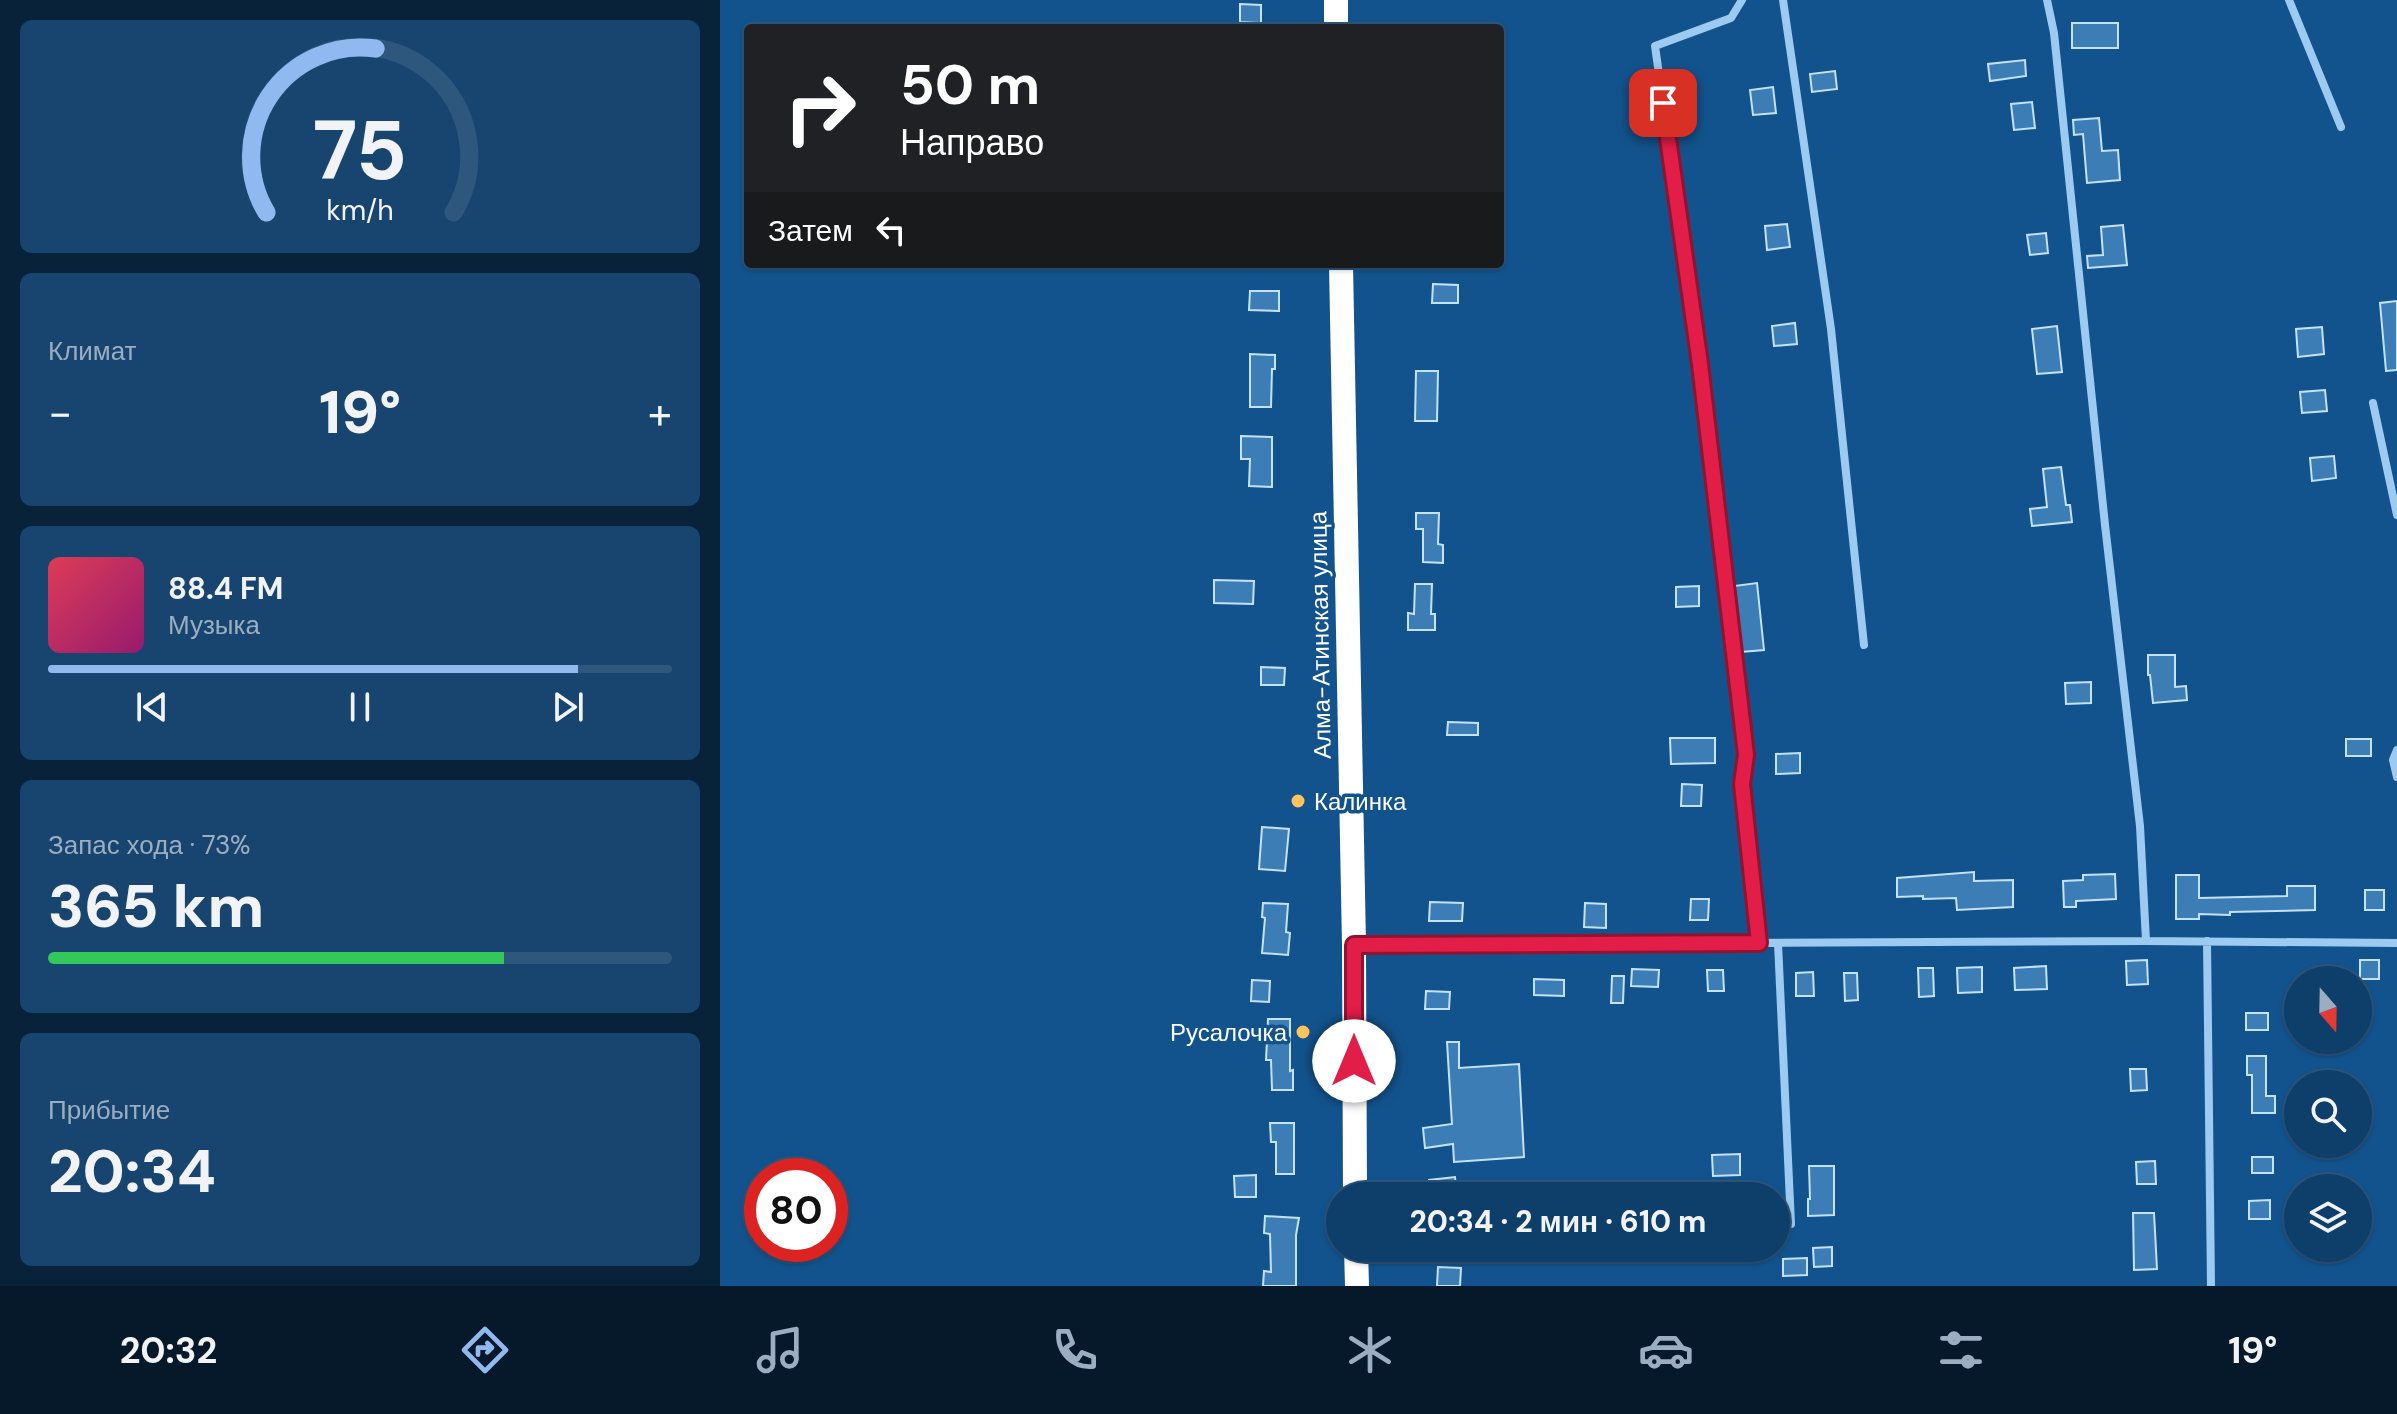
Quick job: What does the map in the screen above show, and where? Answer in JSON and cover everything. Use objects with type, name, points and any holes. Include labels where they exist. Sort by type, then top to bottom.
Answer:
[{"type":"highway","points":[[1336,0],[1336,24]]},
{"type":"highway","name":"Алма-Атинская улица","points":[[1341,268],[1354,945],[1355,1182]]},
{"type":"highway","points":[[1356,1262],[1357,1286]]},
{"type":"street","points":[[1742,0],[1731,18],[1655,46],[1724,558],[1746,755],[1742,784],[1759,943]]},
{"type":"street","points":[[1783,0],[1831,329],[1864,645]]},
{"type":"street","points":[[2047,0],[2054,33],[2140,826],[2146,941]]},
{"type":"street","points":[[2289,0],[2341,127]]},
{"type":"street","points":[[2373,403],[2397,515]]},
{"type":"street","points":[[2397,750],[2393,760],[2397,777]]},
{"type":"street","points":[[1354,945],[2146,941],[2397,943]]},
{"type":"street","points":[[2207,941],[2211,1286]]},
{"type":"street","points":[[1778,943],[1791,1224]]},
{"type":"building","points":[[1240,4],[1261,5],[1261,23],[1240,22]]},
{"type":"building","points":[[2072,23],[2118,23],[2118,48],[2072,48]]},
{"type":"building","points":[[2025,60],[2026,76],[1990,81],[1988,64]]},
{"type":"building","points":[[1835,71],[1837,89],[1812,92],[1810,74]]},
{"type":"building","points":[[1773,87],[1776,113],[1753,115],[1750,90]]},
{"type":"building","points":[[2032,102],[2035,128],[2014,130],[2011,104]]},
{"type":"building","points":[[2099,118],[2102,151],[2118,150],[2120,180],[2087,183],[2083,134],[2074,135],[2073,120]]},
{"type":"building","points":[[1787,224],[1790,247],[1767,250],[1765,226]]},
{"type":"building","points":[[2123,225],[2127,265],[2088,268],[2087,256],[2103,255],[2101,227]]},
{"type":"building","points":[[2046,233],[2048,253],[2030,255],[2027,235]]},
{"type":"building","points":[[1433,284],[1458,285],[1458,303],[1432,303]]},
{"type":"building","points":[[1250,291],[1279,291],[1279,311],[1249,310]]},
{"type":"building","points":[[2397,301],[2397,370],[2386,371],[2380,303]]},
{"type":"building","points":[[1795,323],[1797,344],[1774,346],[1772,326]]},
{"type":"building","points":[[2057,326],[2062,372],[2037,374],[2032,329]]},
{"type":"building","points":[[2322,327],[2324,354],[2298,357],[2296,329]]},
{"type":"building","points":[[1250,354],[1275,355],[1271,407],[1250,407]]},
{"type":"building","points":[[1416,371],[1438,371],[1437,421],[1415,421]]},
{"type":"building","points":[[2325,390],[2327,411],[2302,413],[2300,392]]},
{"type":"building","points":[[1241,436],[1272,437],[1272,487],[1249,486],[1250,459],[1241,459]]},
{"type":"building","points":[[2334,456],[2336,478],[2312,481],[2310,458]]},
{"type":"building","points":[[2061,467],[2066,505],[2070,505],[2072,522],[2032,526],[2030,509],[2047,507],[2043,469]]},
{"type":"building","points":[[1416,513],[1439,513],[1438,544],[1443,545],[1443,563],[1423,562],[1423,529],[1416,529]]},
{"type":"building","points":[[1214,580],[1254,581],[1253,604],[1214,603]]},
{"type":"building","points":[[1757,583],[1764,650],[1741,652],[1734,586]]},
{"type":"building","points":[[1415,584],[1432,584],[1431,614],[1435,614],[1435,630],[1408,630],[1408,613],[1414,614]]},
{"type":"building","points":[[1699,586],[1699,606],[1676,607],[1676,587]]},
{"type":"building","points":[[2148,655],[2175,655],[2175,687],[2186,686],[2187,700],[2153,703]]},
{"type":"building","points":[[1261,667],[1285,668],[1284,685],[1261,685]]},
{"type":"building","points":[[2091,682],[2091,703],[2066,704],[2065,683]]},
{"type":"building","points":[[1448,722],[1478,723],[1478,735],[1447,735]]},
{"type":"building","points":[[1670,738],[1715,738],[1715,763],[1671,764]]},
{"type":"building","points":[[2346,739],[2371,739],[2371,756],[2346,756]]},
{"type":"building","points":[[1800,753],[1800,773],[1776,774],[1776,754]]},
{"type":"building","points":[[1682,784],[1702,785],[1701,806],[1681,806]]},
{"type":"building","points":[[1262,827],[1289,829],[1285,871],[1259,869]]},
{"type":"building","points":[[1974,872],[1974,881],[2013,880],[2013,907],[1957,910],[1956,898],[1897,897],[1897,878]]},
{"type":"building","points":[[2115,874],[2116,899],[2076,901],[2076,907],[2064,907],[2063,881],[2083,880],[2083,875]]},
{"type":"building","points":[[2176,875],[2199,875],[2199,898],[2287,896],[2287,886],[2315,886],[2315,910],[2199,914],[2199,919],[2176,919]]},
{"type":"building","points":[[2365,890],[2384,890],[2384,910],[2365,910]]},
{"type":"building","points":[[1691,899],[1709,899],[1708,920],[1690,920]]},
{"type":"building","points":[[1430,902],[1463,903],[1462,921],[1429,921]]},
{"type":"building","points":[[1263,903],[1288,904],[1288,955],[1262,953]]},
{"type":"building","points":[[1585,903],[1606,904],[1606,928],[1584,927]]},
{"type":"building","points":[[2147,960],[2148,984],[2127,985],[2126,961]]},
{"type":"building","points":[[2360,960],[2379,960],[2379,979],[2372,979],[2372,966],[2360,966]]},
{"type":"building","points":[[2046,966],[2047,989],[2015,990],[2014,968]]},
{"type":"building","points":[[1982,967],[1982,992],[1958,993],[1957,968]]},
{"type":"building","points":[[1918,968],[1933,968],[1934,996],[1919,997]]},
{"type":"building","points":[[1632,969],[1659,970],[1658,987],[1631,986]]},
{"type":"building","points":[[1707,970],[1723,970],[1724,991],[1708,991]]},
{"type":"building","points":[[1813,972],[1814,996],[1796,996],[1796,973]]},
{"type":"building","points":[[1844,973],[1857,973],[1858,1000],[1845,1001]]},
{"type":"building","points":[[1612,976],[1624,976],[1623,1003],[1611,1003]]},
{"type":"building","points":[[1534,979],[1564,980],[1564,996],[1534,995]]},
{"type":"building","points":[[1252,980],[1270,981],[1269,1002],[1251,1001]]},
{"type":"building","points":[[1426,991],[1450,992],[1449,1009],[1425,1009]]},
{"type":"building","points":[[2246,1013],[2268,1013],[2268,1030],[2246,1030]]},
{"type":"building","points":[[1268,1019],[1290,1019],[1293,1090],[1272,1090],[1271,1060],[1266,1060]]},
{"type":"building","points":[[1447,1042],[1459,1042],[1459,1068],[1519,1064],[1524,1157],[1454,1162],[1453,1144],[1425,1148],[1423,1128],[1452,1124]]},
{"type":"building","points":[[2247,1056],[2266,1056],[2266,1096],[2275,1096],[2275,1113],[2252,1113],[2252,1075],[2247,1075]]},
{"type":"building","points":[[2130,1069],[2146,1069],[2147,1090],[2131,1091]]},
{"type":"building","points":[[1270,1123],[1294,1123],[1294,1174],[1276,1174],[1276,1142],[1271,1142]]},
{"type":"building","points":[[1740,1154],[1740,1175],[1713,1176],[1712,1155]]},
{"type":"building","points":[[2252,1157],[2273,1157],[2273,1173],[2252,1173]]},
{"type":"building","points":[[2155,1161],[2156,1184],[2137,1184],[2136,1162]]},
{"type":"building","points":[[1809,1166],[1834,1166],[1834,1215],[1808,1216]]},
{"type":"building","points":[[1256,1175],[1256,1197],[1235,1197],[1234,1176]]},
{"type":"building","points":[[1455,1177],[1456,1182],[1429,1182]]},
{"type":"building","points":[[2270,1200],[2270,1219],[2249,1219],[2249,1201]]},
{"type":"building","points":[[2133,1213],[2154,1213],[2157,1269],[2134,1270]]},
{"type":"building","points":[[1265,1216],[1299,1218],[1296,1286],[1263,1286],[1264,1271],[1271,1272],[1270,1234],[1264,1233]]},
{"type":"building","points":[[1832,1247],[1832,1266],[1814,1267],[1813,1248]]},
{"type":"building","points":[[1807,1258],[1807,1275],[1783,1276],[1783,1262],[1790,1262],[1790,1259]]},
{"type":"building","points":[[1438,1267],[1461,1268],[1460,1286],[1437,1286]]},
{"type":"place","name":"Калинка","points":[[1298,801]]},
{"type":"place","name":"Русалочка","points":[[1303,1032]]},
{"type":"route","points":[[1354,1061],[1354,945],[1759,943],[1742,784],[1746,755],[1724,558],[1663,103]]}]
